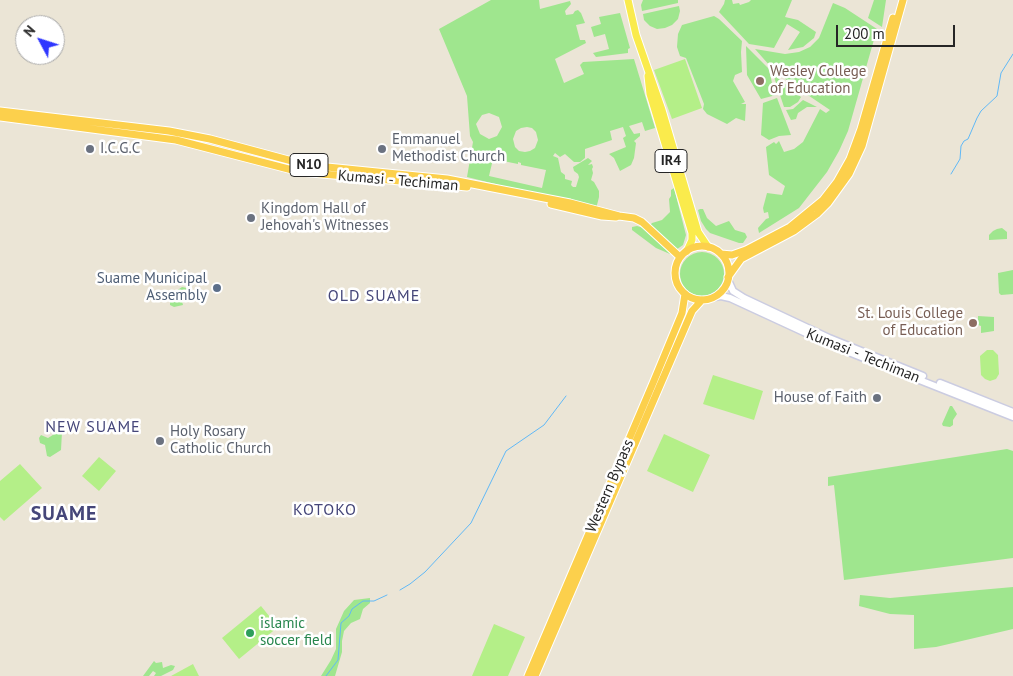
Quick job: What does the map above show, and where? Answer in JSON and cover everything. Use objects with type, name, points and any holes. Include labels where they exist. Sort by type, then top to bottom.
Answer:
[{"type":"highway","points":[[721,254],[732,254],[746,250],[790,227],[823,200],[837,182],[850,159],[861,129],[900,1]]},
{"type":"highway","points":[[728,279],[726,261],[721,254],[708,247],[694,248],[687,251],[680,257],[676,266],[675,278],[685,294],[694,299],[702,300],[714,297],[723,290],[741,259],[794,230],[816,214],[828,202],[846,179],[862,146],[900,1]]},
{"type":"highway","name":"N10","points":[[0,111],[169,131],[210,139],[307,165],[446,179],[570,203],[634,218],[642,222],[680,257]]},
{"type":"highway","name":"Kumasi - Techiman","points":[[0,116],[176,140],[300,172],[478,188],[602,216],[614,218],[619,216]]},
{"type":"highway","name":"Western Bypass","points":[[534,676],[641,422],[682,313],[685,294]]},
{"type":"highway","name":"Western Bypass","points":[[528,676],[692,311],[702,300]]},
{"type":"main road","name":"IR4","points":[[628,0],[698,232],[708,247]]},
{"type":"main road","name":"IR4","points":[[648,70],[650,94],[692,234],[692,240],[687,251]]},
{"type":"main road","name":"Kumasi - Techiman","points":[[728,279],[733,291],[744,298],[816,332],[1013,412]]},
{"type":"main road","name":"Kumasi - Techiman","points":[[714,297],[730,298],[836,347],[1013,417]]},
{"type":"green space","points":[[491,0],[539,0],[540,9],[570,1],[571,4],[565,11],[566,15],[573,14],[578,10],[581,13],[585,23],[576,25],[580,40],[585,40],[586,43],[555,59],[564,83],[584,74],[580,65],[583,62],[634,59],[655,128],[645,131],[642,122],[629,126],[634,134],[640,133],[640,136],[634,141],[636,143],[631,165],[620,171],[614,158],[609,154],[626,147],[623,138],[626,136],[623,127],[610,131],[612,140],[585,149],[585,158],[580,162],[574,162],[565,154],[560,157],[555,153],[553,156],[558,158],[561,172],[565,175],[565,179],[572,181],[571,185],[573,187],[576,187],[579,177],[573,167],[588,158],[592,161],[588,165],[592,164],[593,167],[591,180],[599,191],[596,209],[467,177],[473,142],[470,136],[467,96],[439,29]],"holes":[[[489,113],[499,117],[502,127],[497,136],[489,139],[480,134],[476,124],[482,115]],[[521,128],[532,128],[536,132],[538,140],[535,148],[530,151],[519,151],[515,147],[513,139],[516,131]],[[493,159],[518,164],[518,162],[521,165],[546,170],[542,188],[489,176]]]},
{"type":"green space","points":[[643,0],[678,0],[678,3],[642,11],[641,5]]},
{"type":"green space","points":[[725,0],[732,0],[733,4],[739,3],[740,5],[751,0],[792,0],[785,17],[798,20],[816,32],[814,38],[803,47],[788,50],[800,32],[787,24],[774,48],[749,44],[719,12]]},
{"type":"green space","points":[[874,0],[886,0],[882,27],[868,18]]},
{"type":"green space","points":[[833,3],[845,8],[877,29],[848,131],[827,172],[799,208],[759,233],[758,228],[769,218],[768,212],[764,213],[763,208],[767,193],[782,195],[785,186],[769,175],[766,147],[779,141],[784,152],[794,149],[803,142],[820,109],[826,113],[830,110],[790,83],[770,66],[755,49],[785,54],[799,52],[810,47],[819,38]]},
{"type":"green space","points":[[679,6],[678,19],[672,25],[665,28],[657,29],[650,26],[644,20],[643,14]]},
{"type":"green space","points":[[620,13],[630,48],[628,53],[596,57],[593,53],[609,49],[605,34],[594,37],[591,27],[601,24],[599,17]]},
{"type":"green space","points":[[714,16],[742,41],[742,72],[735,75],[733,81],[745,102],[741,104],[746,104],[745,121],[736,118],[727,124],[707,114],[703,109],[704,104],[686,58],[680,56],[677,47],[678,34],[682,25]]},
{"type":"green space","points":[[746,46],[769,69],[776,95],[761,99],[747,75]]},
{"type":"green space","points":[[685,59],[702,108],[672,119],[654,70]]},
{"type":"green space","points":[[773,74],[801,97],[798,102],[790,107],[784,107]]},
{"type":"green space","points":[[777,98],[791,135],[779,136],[769,140],[761,135],[763,103]]},
{"type":"green space","points":[[803,100],[817,107],[807,107],[798,113],[796,119],[791,120],[786,110],[793,109]]},
{"type":"green space","points":[[674,188],[686,235],[683,245],[670,254],[656,248],[632,230],[632,227],[637,226],[647,229],[652,223],[662,220],[670,212],[669,199],[671,190]]},
{"type":"green space","points":[[703,209],[707,218],[716,226],[729,221],[735,230],[745,233],[747,237],[743,243],[710,233],[701,221],[698,210]]},
{"type":"green space","points":[[1002,228],[1007,232],[1007,239],[989,240],[989,235],[993,231]]},
{"type":"green space","points":[[706,252],[715,255],[721,261],[724,274],[723,283],[715,293],[698,296],[689,293],[683,287],[680,270],[683,261],[689,255]]},
{"type":"green space","points":[[1013,270],[1013,294],[1001,295],[999,293],[998,273]]},
{"type":"green space","points":[[182,287],[187,288],[185,295],[181,298],[183,305],[174,307],[170,305],[172,294]]},
{"type":"green space","points":[[978,316],[994,317],[994,331],[981,333],[981,326],[978,325]]},
{"type":"green space","points":[[987,350],[993,350],[998,355],[999,374],[996,379],[990,381],[981,375],[980,356]]},
{"type":"green space","points":[[713,375],[763,391],[754,420],[703,404]]},
{"type":"green space","points":[[950,406],[952,406],[957,414],[953,420],[953,425],[950,427],[943,426],[942,424]]},
{"type":"green space","points":[[62,432],[61,450],[50,457],[47,456],[45,445],[40,443],[39,438],[41,435],[48,438]]},
{"type":"green space","points":[[664,434],[710,455],[693,492],[647,471]]},
{"type":"green space","points":[[1007,449],[1013,451],[1013,558],[844,580],[834,485],[828,486],[828,477]]},
{"type":"green space","points":[[99,457],[116,471],[99,491],[82,476]]},
{"type":"green space","points":[[20,464],[42,488],[4,521],[0,517],[0,481]]},
{"type":"green space","points":[[1013,587],[1013,629],[936,647],[914,649],[914,615],[890,614],[859,606],[860,595],[890,598]]},
{"type":"green space","points":[[370,598],[370,603],[363,609],[360,619],[351,623],[344,631],[342,652],[335,676],[321,676],[336,649],[336,629],[344,611],[354,600]]},
{"type":"green space","name":"islamic soccer field","points":[[261,606],[278,627],[239,659],[222,638]]},
{"type":"green space","points":[[494,624],[525,637],[508,676],[472,676]]},
{"type":"green space","points":[[154,661],[156,663],[162,662],[163,668],[171,665],[175,666],[173,670],[161,676],[154,676],[156,673],[153,671],[149,676],[143,676]]},
{"type":"green space","points":[[193,664],[199,676],[171,676]]},
{"type":"waterway","points":[[951,174],[960,159],[961,146],[968,139],[981,111],[997,96],[1001,73],[1013,54]]},
{"type":"waterway","points":[[400,590],[425,572],[471,523],[506,451],[544,425],[566,396]]},
{"type":"waterway","points":[[326,676],[338,660],[341,623],[349,616],[352,609],[363,601],[374,601],[387,595]]},
{"type":"place","name":"Wesley College of Education","points":[[760,81]]},
{"type":"place","name":"I.C.G.C","points":[[90,149]]},
{"type":"place","name":"Emmanuel Methodist Church","points":[[382,149]]},
{"type":"place","name":"Kingdom Hall of Jehovah's Witnesses","points":[[251,218]]},
{"type":"place","name":"Suame Municipal Assembly","points":[[217,288]]},
{"type":"place","name":"St. Louis College of Education","points":[[973,323]]},
{"type":"place","name":"House of Faith","points":[[877,398]]},
{"type":"place","name":"Holy Rosary Catholic Church","points":[[160,441]]},
{"type":"place","name":"islamic soccer field","points":[[250,633]]},
{"type":"district","name":"OLD SUAME","points":[[374,296]]},
{"type":"district","name":"NEW SUAME","points":[[93,427]]},
{"type":"district","name":"KOTOKO","points":[[325,510]]},
{"type":"district","name":"SUAME","points":[[64,514]]}]
